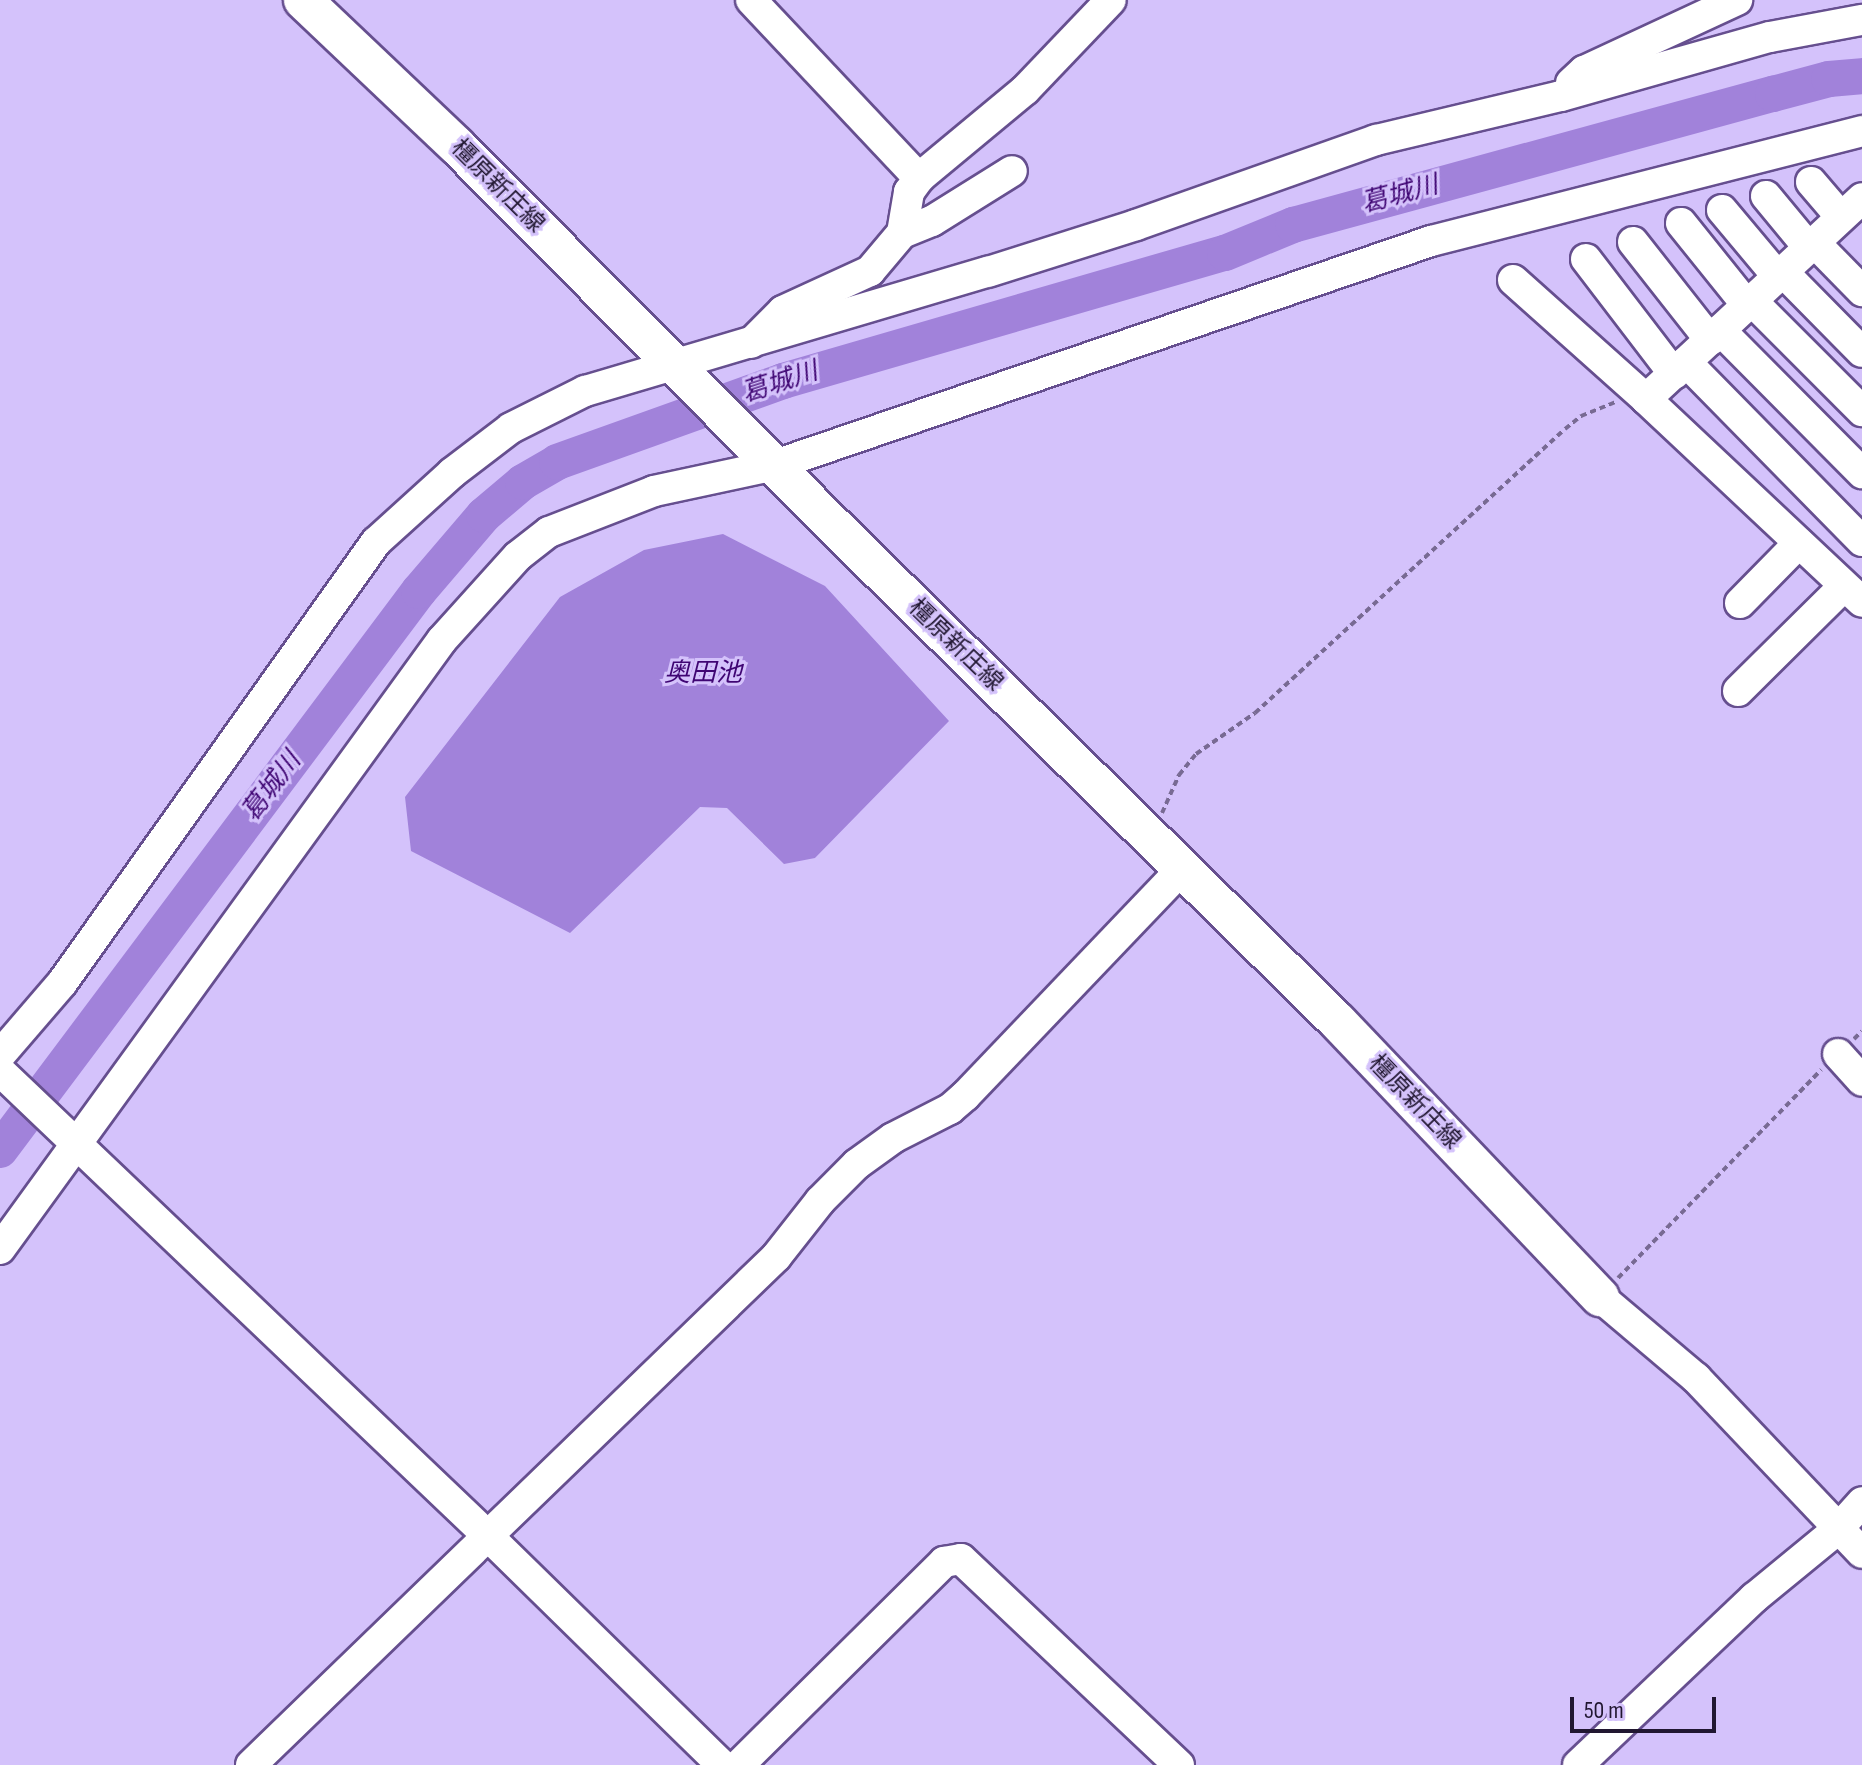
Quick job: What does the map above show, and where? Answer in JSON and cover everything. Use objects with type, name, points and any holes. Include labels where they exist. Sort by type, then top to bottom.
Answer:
[{"type":"main road","name":"橿原新庄線","points":[[303,0],[456,145],[1338,1022],[1600,1297]]},
{"type":"street","points":[[751,0],[919,178]]},
{"type":"street","points":[[902,233],[909,192],[919,178],[1025,90],[1111,0]]},
{"type":"street","points":[[1561,96],[1584,71],[1698,6],[1737,0]]},
{"type":"street","points":[[722,1765],[1,1067],[376,542],[452,473],[511,428],[585,391],[681,370],[750,344],[1136,225],[1376,140],[1561,96],[1770,37],[1862,20]]},
{"type":"street","points":[[0,1249],[74,1141],[442,640],[518,556],[549,532],[654,491],[1431,241],[1862,131]]},
{"type":"street","points":[[750,344],[783,311],[870,271],[902,233],[932,221],[1012,171]]},
{"type":"street","points":[[1643,396],[1680,368],[1812,245],[1855,212],[1811,182]]},
{"type":"street","points":[[1766,196],[1812,245],[1862,291]]},
{"type":"street","points":[[1722,210],[1780,274],[1862,352]]},
{"type":"street","points":[[1681,223],[1750,303],[1862,411]]},
{"type":"street","points":[[1633,242],[1715,335],[1862,473]]},
{"type":"street","points":[[1586,259],[1680,368],[1791,468],[1862,541]]},
{"type":"street","points":[[1513,280],[1643,396],[1853,594],[1738,691]]},
{"type":"street","points":[[1791,468],[1825,435]]},
{"type":"street","points":[[1740,603],[1799,543]]},
{"type":"street","points":[[251,1765],[776,1257],[820,1201],[857,1164],[893,1138],[950,1109],[1183,868]]},
{"type":"street","points":[[1838,1054],[1862,1081]]},
{"type":"street","points":[[1600,1297],[1696,1378],[1862,1553]]},
{"type":"street","points":[[1578,1765],[1754,1598],[1838,1529],[1862,1502]]},
{"type":"street","points":[[739,1765],[944,1562],[961,1559],[1179,1765]]},
{"type":"path","points":[[1152,837],[1179,775],[1196,754],[1255,713],[1581,416],[1643,396]]},
{"type":"path","points":[[1600,1297],[1702,1188],[1862,1031]]},
{"type":"water","name":"奥田池","points":[[723,534],[825,586],[949,721],[815,858],[784,864],[727,808],[700,807],[570,933],[411,851],[405,797],[560,597],[644,550]]},
{"type":"waterway","name":"葛城川","points":[[0,1150],[419,591],[484,515],[523,482],[557,462],[783,381],[1225,253],[1293,225],[1829,79],[1862,76]]}]
